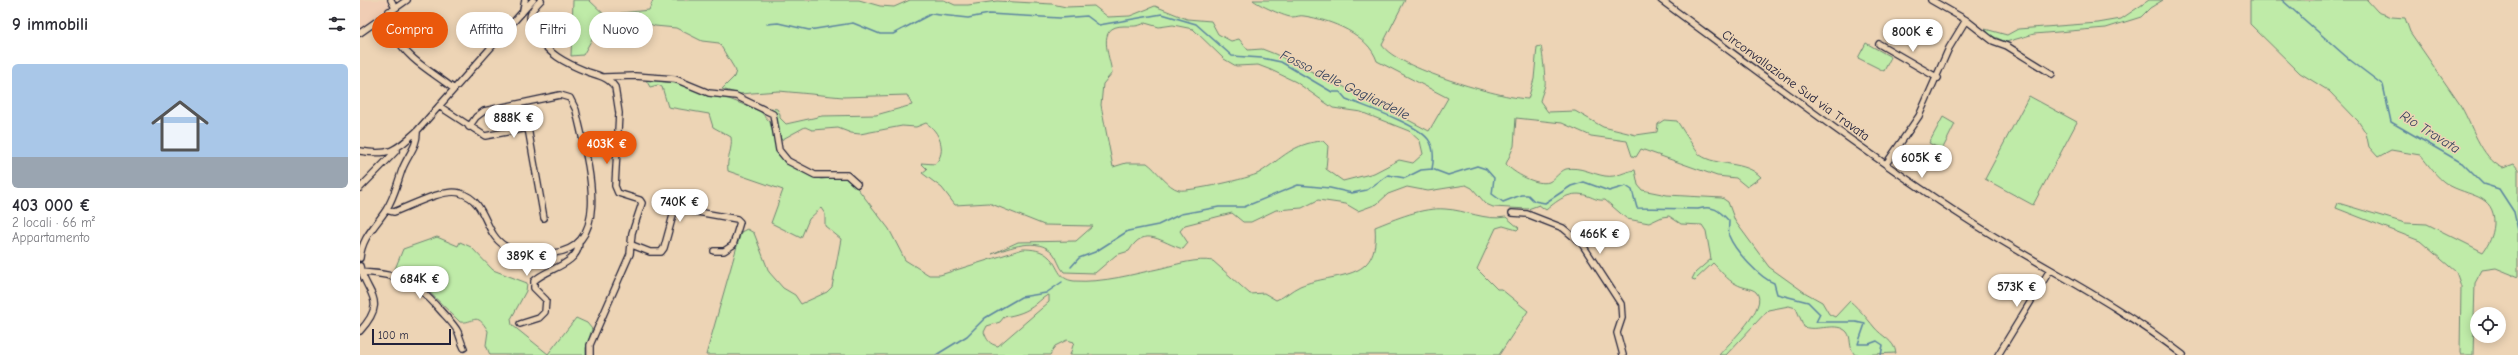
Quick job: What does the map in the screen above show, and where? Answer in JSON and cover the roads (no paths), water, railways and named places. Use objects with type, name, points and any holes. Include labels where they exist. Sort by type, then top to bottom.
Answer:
[{"type":"street","points":[[390,0],[395,8]]},
{"type":"street","points":[[360,34],[389,11],[407,0]]},
{"type":"street","points":[[523,12],[525,0]]},
{"type":"street","points":[[360,188],[439,106],[532,0]]},
{"type":"street","points":[[541,0],[530,12],[529,18],[536,34],[546,49],[570,64],[603,77],[615,87],[619,108],[617,191],[640,200],[642,203],[631,238],[632,245],[590,345],[590,355]]},
{"type":"street","name":"Circonvallazione Sud via Travata","points":[[1661,0],[1886,164],[1966,219],[2117,309],[2183,355]]},
{"type":"street","points":[[1931,0],[1966,20],[1993,41],[2007,46],[2052,74]]},
{"type":"street","points":[[389,11],[391,22],[398,39],[411,56],[454,89]]},
{"type":"street","points":[[1886,164],[1920,116],[1938,78],[1949,48],[1966,20]]},
{"type":"street","points":[[1879,44],[1938,78]]},
{"type":"street","points":[[603,77],[642,76],[675,79],[709,93],[736,96],[773,114],[779,150],[792,164],[819,176],[847,175],[857,184]]},
{"type":"street","points":[[469,127],[476,117],[484,111],[560,95],[570,98],[576,110],[592,200],[588,227],[572,258],[543,273],[534,281],[534,288],[546,300],[545,312],[539,318],[520,324]]},
{"type":"street","points":[[439,106],[469,127],[485,136],[528,128],[544,218]]},
{"type":"street","points":[[360,258],[364,239],[386,210],[416,143],[417,130]]},
{"type":"street","points":[[360,151],[384,154],[399,148]]},
{"type":"street","points":[[386,210],[394,212],[441,194],[459,193],[479,205],[493,235],[509,248],[552,254],[563,251],[579,243]]},
{"type":"street","points":[[632,245],[650,252],[661,252],[675,208],[737,219],[740,222],[733,245],[724,251],[714,251]]},
{"type":"street","points":[[1512,213],[1527,214],[1563,228],[1582,244],[1621,304],[1622,318],[1617,333],[1623,355]]},
{"type":"street","points":[[360,331],[372,314],[374,303],[373,292],[361,269]]},
{"type":"street","points":[[361,269],[393,276],[416,284],[458,332],[459,340],[464,348]]},
{"type":"street","points":[[1998,355],[2050,270]]},
{"type":"waterway","name":"Rio Travata","points":[[2282,0],[2350,60],[2383,85],[2391,122],[2462,163],[2483,184],[2499,189],[2514,212],[2518,230]]},
{"type":"waterway","name":"Fosso delle Gagliardelle","points":[[767,24],[778,23],[809,30],[853,23],[880,34],[893,34],[931,14],[968,18],[989,14],[1060,18],[1087,16],[1099,25],[1162,14],[1196,24],[1232,56],[1262,58],[1281,62],[1332,92],[1340,92],[1346,99],[1402,121],[1413,127],[1422,133],[1432,146],[1432,169]]},
{"type":"waterway","points":[[1071,267],[1079,258],[1095,252],[1128,231],[1158,225],[1181,214],[1219,207],[1244,207],[1298,185],[1330,188],[1352,193],[1367,190],[1388,175],[1405,178],[1421,170],[1432,169],[1448,175],[1477,166],[1486,169],[1494,178],[1492,194],[1503,202],[1521,195],[1528,195],[1534,201],[1545,203],[1571,186],[1584,182],[1609,191],[1626,186],[1632,190],[1637,208],[1715,209],[1729,221],[1729,236],[1742,256],[1762,276],[1774,283],[1777,294],[1808,302],[1820,314],[1816,322],[1856,322],[1865,324],[1858,344],[1869,344],[1877,341],[1883,345],[1881,355]]},
{"type":"waterway","points":[[936,355],[967,336],[985,318],[1002,308],[1021,297],[1046,293],[1062,282]]}]
